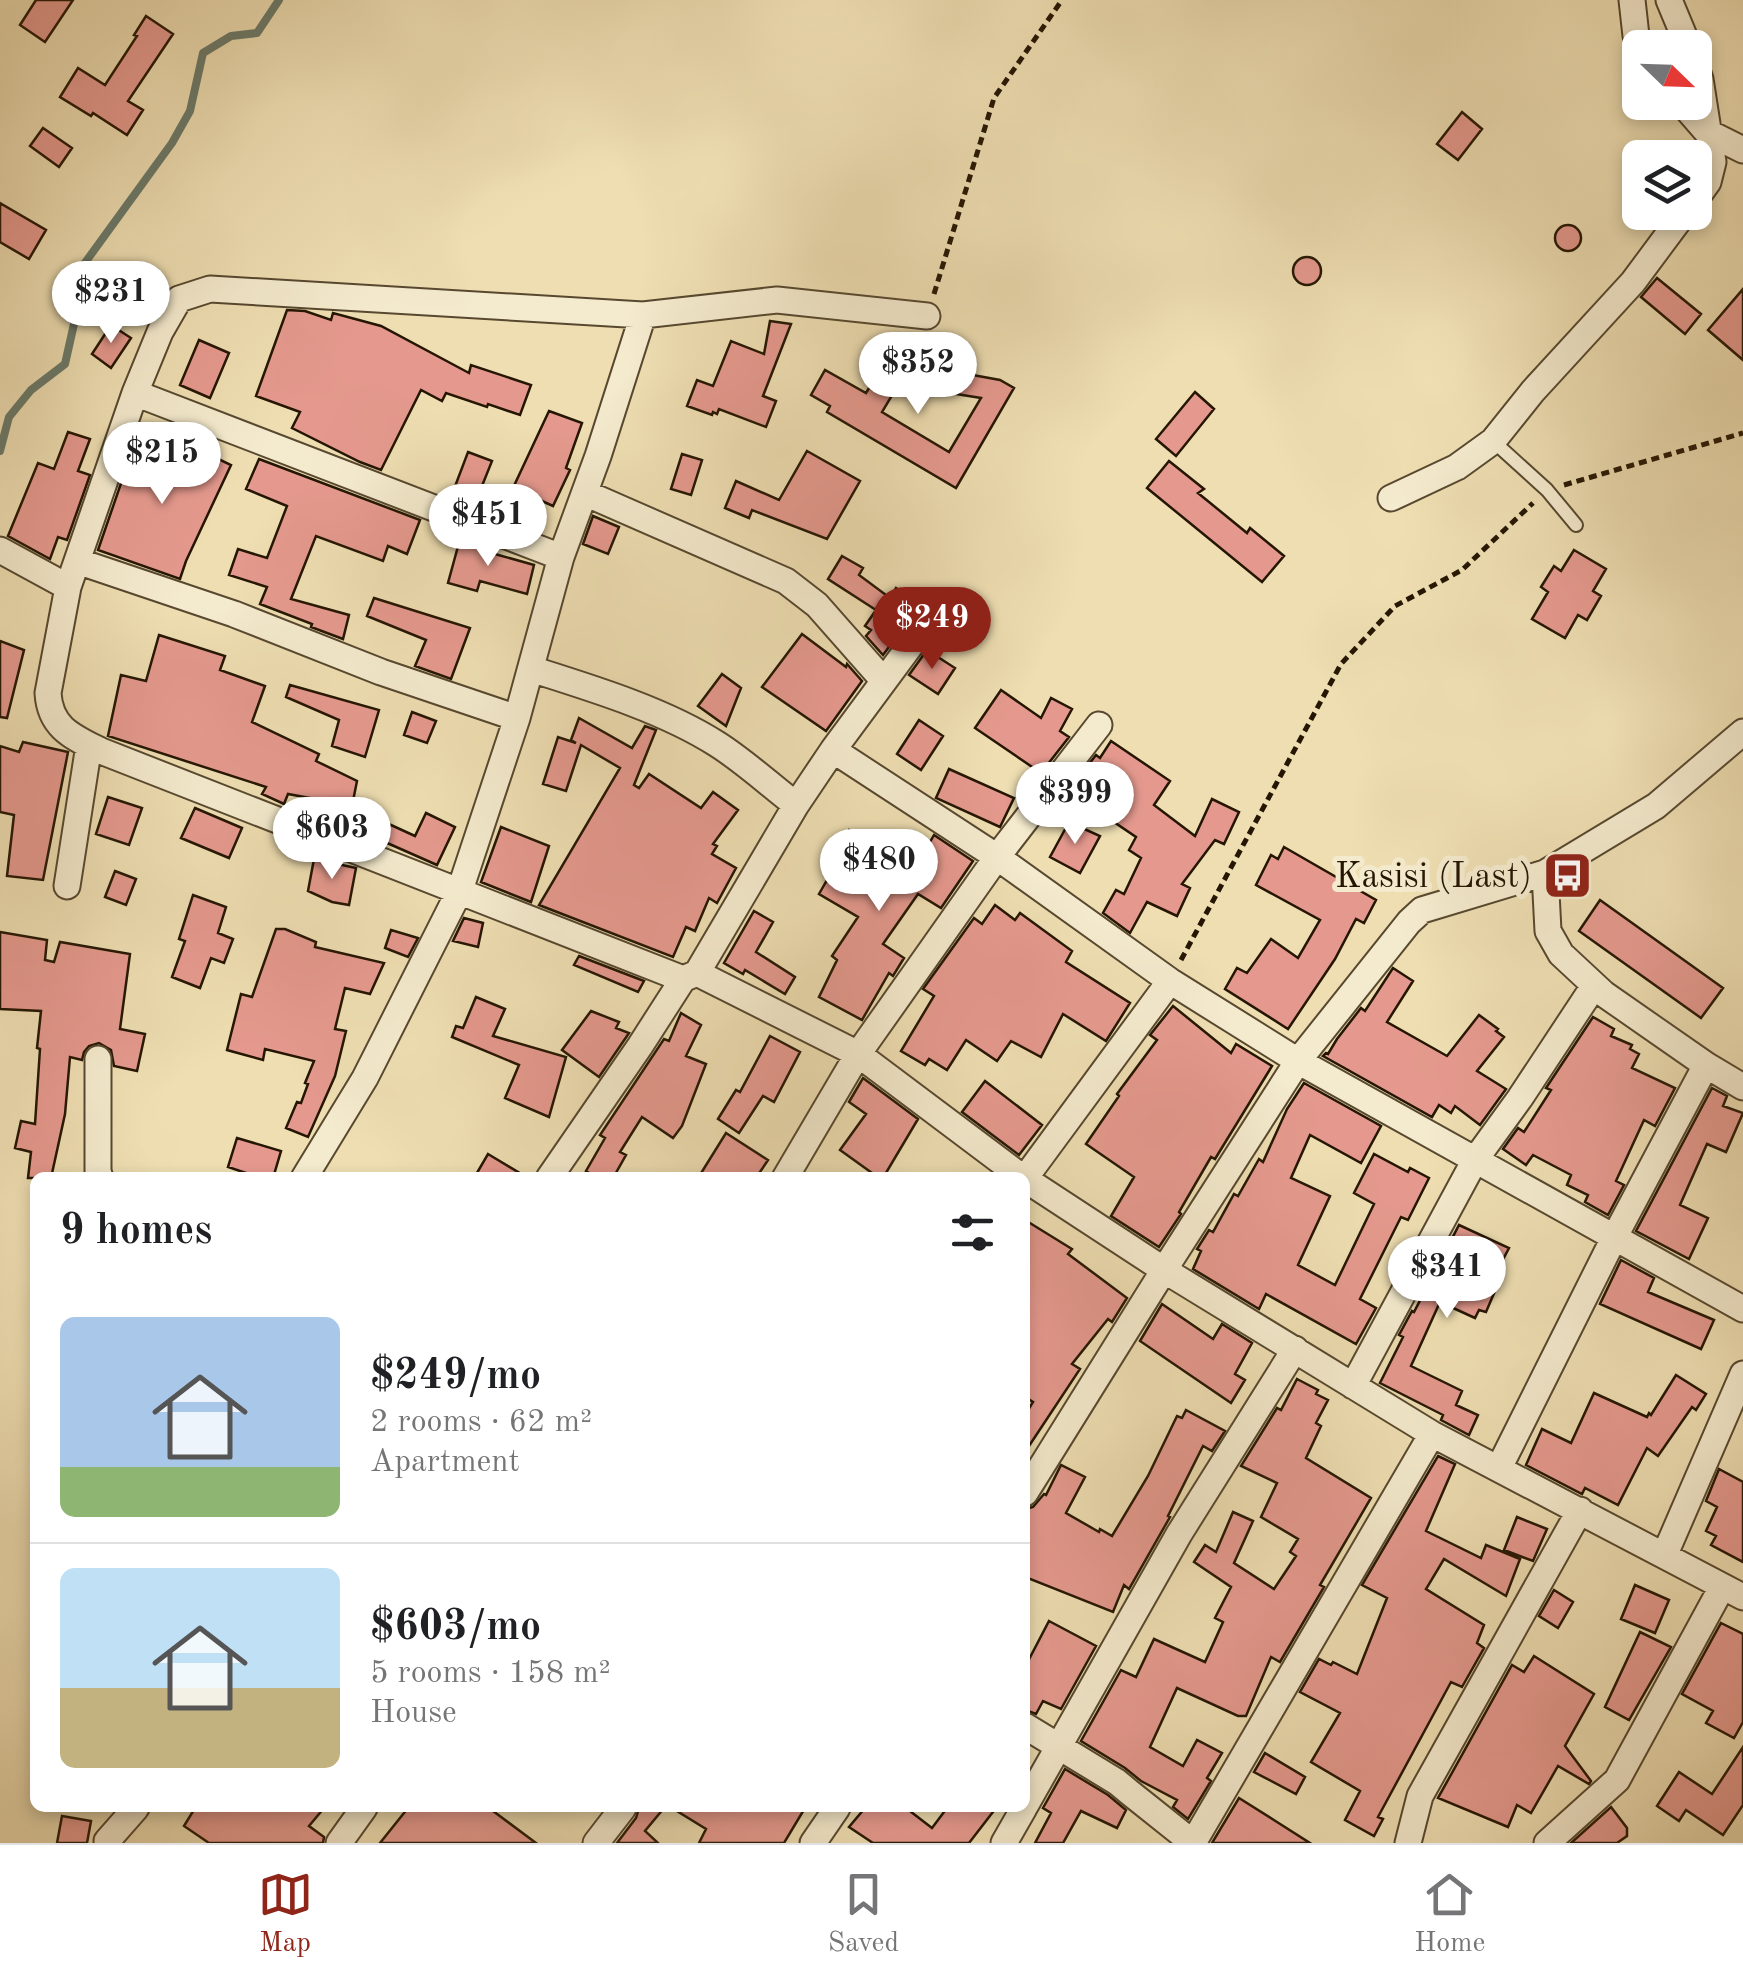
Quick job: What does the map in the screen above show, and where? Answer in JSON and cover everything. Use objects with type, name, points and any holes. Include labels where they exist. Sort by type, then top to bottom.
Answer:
[{"type":"street","points":[[1632,0],[1635,30]]},
{"type":"street","points":[[1669,0],[1681,30]]},
{"type":"street","points":[[1697,120],[1708,132],[1743,150]]},
{"type":"street","points":[[1706,120],[1709,140]]},
{"type":"street","points":[[1392,498],[1457,467],[1493,441],[1634,282],[1673,230]]},
{"type":"street","points":[[927,316],[777,300],[643,315],[210,289],[180,300],[160,332],[134,393],[68,587],[48,693],[49,708],[62,728],[89,744],[690,976],[858,1054],[1016,1172]]},
{"type":"street","points":[[308,1172],[366,1078],[460,890],[518,718],[561,558],[643,315]]},
{"type":"street","points":[[134,393],[561,558]]},
{"type":"street","points":[[584,493],[786,581],[818,605],[884,681]]},
{"type":"street","points":[[0,550],[68,587]]},
{"type":"street","points":[[77,561],[518,718]]},
{"type":"street","points":[[553,1172],[690,976],[833,750],[927,623]]},
{"type":"street","points":[[531,669],[672,720],[717,744],[796,805]]},
{"type":"street","points":[[789,1172],[858,1054],[997,857],[1099,725]]},
{"type":"street","points":[[1030,1485],[1298,1061],[1417,914],[1546,873],[1656,806],[1743,732]]},
{"type":"street","points":[[67,886],[89,744]]},
{"type":"street","points":[[833,750],[997,857],[1170,980],[1298,1061],[1743,1309]]},
{"type":"street","points":[[1546,873],[1548,931],[1561,954],[1594,986],[1743,1087]]},
{"type":"street","points":[[1028,1172],[1170,980]]},
{"type":"street","points":[[1354,1386],[1475,1160],[1594,986]]},
{"type":"street","points":[[98,1059],[98,1172]]},
{"type":"street","points":[[1499,1468],[1706,1065]]},
{"type":"street","points":[[1030,1182],[1164,1270],[1432,1434],[1732,1592],[1624,1770],[1608,1790],[1547,1843]]},
{"type":"street","points":[[1030,1798],[1180,1534],[1294,1349]]},
{"type":"street","points":[[1665,1554],[1743,1374]]},
{"type":"street","points":[[1030,1729],[1117,1782],[1193,1843],[1432,1434]]},
{"type":"street","points":[[1408,1843],[1420,1796],[1580,1510]]},
{"type":"street","points":[[106,1841],[132,1812]]},
{"type":"street","points":[[338,1843],[361,1812]]},
{"type":"street","points":[[596,1843],[620,1812]]},
{"type":"street","points":[[814,1843],[834,1812]]},
{"type":"street","points":[[1004,1843],[1022,1812]]},
{"type":"lane","points":[[1493,441],[1548,490],[1576,525]]},
{"type":"path","points":[[927,316],[994,98],[1062,0]]},
{"type":"path","points":[[1170,980],[1341,664],[1395,606],[1462,570],[1548,490],[1743,433]]},
{"type":"building","points":[[36,0],[73,0],[45,42],[20,25]]},
{"type":"building","points":[[146,16],[173,34],[128,101],[143,110],[127,135],[60,97],[78,68],[105,85]]},
{"type":"building","points":[[1462,112],[1482,129],[1458,160],[1437,144]]},
{"type":"building","points":[[43,128],[72,148],[59,167],[30,146]]},
{"type":"building","points":[[0,203],[46,230],[29,259],[0,242]]},
{"type":"building","points":[[1568,225],[1578,228],[1578,248],[1568,251],[1558,248],[1555,238],[1558,228]]},
{"type":"building","points":[[1307,257],[1317,261],[1321,271],[1317,281],[1307,285],[1297,281],[1293,271],[1297,261]]},
{"type":"building","points":[[1657,278],[1701,314],[1685,334],[1641,297]]},
{"type":"building","points":[[1743,289],[1743,360],[1708,330]]},
{"type":"building","points":[[287,310],[305,311],[331,320],[333,313],[381,326],[469,373],[471,365],[531,385],[520,415],[446,393],[442,401],[421,390],[381,470],[360,462],[292,428],[300,412],[256,396]]},
{"type":"building","points":[[770,321],[791,324],[763,396],[776,401],[766,427],[719,409],[712,415],[687,406],[697,380],[713,386],[731,341],[764,354]]},
{"type":"building","points":[[111,325],[131,338],[111,368],[92,354]]},
{"type":"building","points":[[199,340],[229,353],[210,398],[180,385]]},
{"type":"building","points":[[929,367],[1000,380],[1014,388],[956,488],[827,412],[830,406],[811,395],[825,370],[866,393],[880,370],[900,382],[882,412],[949,452],[981,398],[925,389]]},
{"type":"building","points":[[1195,392],[1214,409],[1176,456],[1156,439]]},
{"type":"building","points":[[549,411],[582,423],[566,468],[570,470],[553,506],[513,488]]},
{"type":"building","points":[[68,432],[90,439],[78,471],[90,475],[67,540],[58,537],[50,559],[8,536],[38,463],[54,469]]},
{"type":"building","points":[[137,437],[200,462],[204,452],[231,465],[180,579],[98,550]]},
{"type":"building","points":[[807,451],[860,481],[827,539],[752,510],[749,518],[725,508],[736,481],[779,500]]},
{"type":"building","points":[[468,452],[492,461],[474,506],[451,497]]},
{"type":"building","points":[[682,454],[702,460],[691,495],[671,489]]},
{"type":"building","points":[[259,459],[420,520],[407,554],[388,546],[383,561],[316,536],[291,599],[349,615],[343,639],[260,604],[267,587],[229,575],[238,549],[267,558],[287,506],[246,489]]},
{"type":"building","points":[[1169,461],[1204,489],[1198,493],[1247,533],[1250,528],[1284,556],[1262,582],[1147,488]]},
{"type":"building","points":[[593,516],[619,527],[608,554],[583,544]]},
{"type":"building","points":[[460,539],[534,565],[527,594],[480,581],[477,591],[448,583]]},
{"type":"building","points":[[1574,550],[1606,569],[1593,591],[1601,596],[1587,620],[1578,615],[1565,638],[1532,619],[1548,592],[1541,587],[1554,566],[1561,571]]},
{"type":"building","points":[[842,556],[863,568],[859,575],[890,598],[896,588],[925,607],[914,613],[883,655],[866,636],[871,630],[865,626],[876,610],[828,579]]},
{"type":"building","points":[[374,598],[470,628],[451,679],[415,666],[426,640],[367,616]]},
{"type":"building","points":[[802,634],[846,667],[847,664],[862,681],[826,731],[762,687]]},
{"type":"building","points":[[159,635],[225,656],[220,670],[265,686],[252,722],[319,754],[316,761],[357,781],[352,806],[288,794],[284,804],[262,794],[266,787],[108,736],[121,675],[146,681]]},
{"type":"building","points":[[0,641],[24,650],[7,718],[0,717]]},
{"type":"building","points":[[927,650],[955,668],[938,694],[909,675]]},
{"type":"building","points":[[722,674],[741,688],[726,726],[698,706]]},
{"type":"building","points":[[290,685],[379,710],[365,757],[332,746],[339,720],[286,697]]},
{"type":"building","points":[[1001,690],[1041,718],[1051,698],[1072,709],[1060,731],[1069,737],[1041,773],[975,728]]},
{"type":"building","points":[[412,712],[436,721],[427,743],[404,735]]},
{"type":"building","points":[[579,718],[632,748],[645,726],[656,730],[634,785],[639,788],[649,774],[701,808],[713,792],[738,810],[713,844],[717,846],[712,854],[736,868],[717,903],[709,898],[695,931],[686,927],[673,957],[539,905],[620,768],[581,745],[566,791],[543,784],[558,737],[576,743],[571,740]]},
{"type":"building","points":[[919,720],[943,736],[921,770],[897,754]]},
{"type":"building","points":[[1111,741],[1170,781],[1154,805],[1195,836],[1212,799],[1239,812],[1224,844],[1215,840],[1182,884],[1190,888],[1177,916],[1147,902],[1130,933],[1103,913],[1116,890],[1124,894],[1141,858],[1129,850],[1136,837],[1068,791]]},
{"type":"building","points":[[23,742],[68,752],[43,880],[7,876],[14,815],[0,812],[0,746],[19,752]]},
{"type":"building","points":[[949,769],[1014,798],[1000,827],[936,798]]},
{"type":"building","points":[[108,797],[142,808],[129,845],[96,834]]},
{"type":"building","points":[[195,808],[242,828],[229,858],[181,838]]},
{"type":"building","points":[[426,813],[455,827],[437,865],[360,831],[367,814],[415,836]]},
{"type":"building","points":[[1069,822],[1100,836],[1080,873],[1050,857]]},
{"type":"building","points":[[501,827],[549,846],[531,902],[481,882]]},
{"type":"building","points":[[849,830],[876,846],[868,861],[906,884],[934,835],[973,861],[941,908],[918,894],[883,944],[904,958],[893,976],[889,973],[862,1020],[819,997],[837,960],[832,956],[858,917],[819,894],[831,873],[827,870],[835,852]]},
{"type":"building","points":[[1284,847],[1376,900],[1364,923],[1356,919],[1335,959],[1288,1029],[1225,989],[1237,968],[1247,973],[1271,939],[1298,958],[1320,920],[1256,885],[1271,855],[1278,859]]},
{"type":"building","points":[[314,859],[356,868],[349,905],[308,891]]},
{"type":"building","points":[[115,871],[136,879],[126,905],[105,897]]},
{"type":"building","points":[[193,895],[226,907],[218,933],[233,939],[224,963],[211,958],[200,988],[172,977],[185,941],[179,939]]},
{"type":"building","points":[[1600,900],[1723,988],[1701,1018],[1579,931]]},
{"type":"building","points":[[995,905],[1015,920],[1020,913],[1072,951],[1066,962],[1130,1003],[1106,1041],[1063,1014],[1041,1057],[1011,1041],[997,1061],[966,1040],[947,1070],[929,1059],[925,1065],[901,1051],[934,996],[923,989],[974,918],[982,924]]},
{"type":"building","points":[[754,911],[773,922],[756,952],[795,977],[785,994],[745,970],[743,974],[724,963]]},
{"type":"building","points":[[464,918],[483,923],[478,947],[453,941]]},
{"type":"building","points":[[276,929],[316,942],[315,947],[384,963],[370,994],[345,988],[335,1029],[346,1031],[335,1076],[308,1137],[286,1128],[297,1102],[301,1103],[314,1061],[265,1049],[263,1060],[227,1050],[241,994],[252,997]]},
{"type":"building","points":[[391,930],[418,938],[408,957],[385,948]]},
{"type":"building","points":[[0,932],[47,940],[45,960],[54,962],[60,942],[130,954],[120,1029],[145,1034],[137,1071],[114,1066],[111,1050],[99,1043],[89,1046],[82,1060],[70,1057],[65,1114],[52,1172],[30,1172],[30,1178],[28,1178],[31,1152],[15,1148],[21,1121],[35,1124],[41,1011],[0,1009]]},
{"type":"building","points":[[579,956],[644,981],[638,992],[574,965]]},
{"type":"building","points":[[1393,968],[1413,981],[1387,1022],[1447,1056],[1479,1015],[1504,1037],[1477,1071],[1506,1089],[1480,1125],[1455,1106],[1451,1113],[1439,1105],[1432,1117],[1323,1056],[1361,1008],[1365,1011]]},
{"type":"building","points":[[476,997],[505,1009],[493,1036],[566,1057],[549,1117],[505,1098],[519,1065],[452,1037],[456,1026],[463,1028]]},
{"type":"building","points":[[1173,1006],[1231,1053],[1236,1044],[1272,1066],[1215,1159],[1211,1157],[1159,1247],[1111,1216],[1134,1177],[1086,1144],[1157,1040],[1150,1035]]},
{"type":"building","points":[[591,1011],[619,1022],[616,1028],[629,1033],[599,1077],[562,1050]]},
{"type":"building","points":[[681,1013],[701,1025],[686,1056],[706,1064],[682,1126],[673,1138],[642,1117],[620,1152],[626,1155],[616,1172],[588,1172],[605,1138],[600,1135],[664,1039],[669,1041]]},
{"type":"building","points":[[1593,1017],[1614,1029],[1611,1036],[1632,1045],[1630,1049],[1639,1054],[1632,1068],[1675,1088],[1655,1126],[1644,1120],[1616,1181],[1624,1185],[1608,1215],[1585,1202],[1588,1195],[1567,1185],[1571,1175],[1533,1155],[1526,1165],[1503,1149],[1518,1128],[1524,1132],[1551,1090],[1546,1088]]},
{"type":"building","points":[[770,1036],[800,1052],[774,1102],[763,1096],[739,1133],[718,1119],[736,1090],[740,1092]]},
{"type":"building","points":[[863,1078],[918,1119],[887,1172],[871,1172],[840,1150],[866,1114],[849,1102]]},
{"type":"building","points":[[985,1081],[1042,1125],[1019,1155],[962,1112]]},
{"type":"building","points":[[1304,1083],[1381,1126],[1361,1163],[1310,1135],[1291,1178],[1330,1196],[1298,1265],[1335,1285],[1374,1204],[1354,1193],[1374,1154],[1429,1178],[1408,1220],[1401,1217],[1360,1299],[1376,1308],[1356,1344],[1266,1294],[1259,1309],[1193,1269],[1201,1251],[1197,1249],[1209,1230],[1213,1232],[1234,1194],[1238,1196],[1259,1159],[1263,1162],[1287,1109]]},
{"type":"building","points":[[1712,1088],[1727,1096],[1723,1106],[1743,1113],[1726,1152],[1707,1144],[1680,1205],[1708,1218],[1689,1259],[1636,1231]]},
{"type":"building","points":[[726,1133],[768,1160],[760,1172],[702,1172]]},
{"type":"building","points":[[237,1138],[281,1151],[275,1172],[243,1172],[228,1167]]},
{"type":"building","points":[[488,1154],[518,1172],[478,1172]]},
{"type":"building","points":[[1030,1223],[1072,1249],[1068,1254],[1127,1298],[1112,1322],[1108,1319],[1072,1364],[1080,1369],[1030,1444]]},
{"type":"building","points":[[1459,1225],[1509,1248],[1499,1267],[1504,1270],[1486,1312],[1479,1310],[1475,1318],[1440,1302],[1411,1366],[1462,1391],[1456,1405],[1478,1415],[1469,1435],[1441,1420],[1443,1415],[1380,1383],[1403,1337],[1399,1335]]},
{"type":"building","points":[[1621,1260],[1654,1278],[1648,1292],[1714,1320],[1701,1349],[1600,1304]]},
{"type":"building","points":[[1162,1304],[1213,1339],[1222,1324],[1252,1343],[1235,1374],[1245,1380],[1231,1403],[1140,1341]]},
{"type":"building","points":[[1676,1375],[1706,1394],[1696,1410],[1692,1407],[1658,1456],[1647,1448],[1618,1505],[1585,1488],[1582,1494],[1526,1465],[1542,1429],[1571,1443],[1594,1393],[1647,1417]]},
{"type":"building","points":[[1297,1379],[1328,1400],[1316,1423],[1321,1426],[1306,1458],[1371,1498],[1280,1662],[1271,1657],[1246,1716],[1238,1716],[1177,1688],[1150,1747],[1183,1766],[1197,1740],[1222,1753],[1207,1778],[1211,1781],[1188,1819],[1173,1807],[1177,1800],[1081,1741],[1121,1670],[1136,1677],[1154,1639],[1205,1662],[1223,1622],[1215,1618],[1231,1587],[1194,1562],[1205,1545],[1216,1552],[1233,1512],[1253,1521],[1234,1563],[1274,1589],[1296,1556],[1290,1552],[1298,1539],[1261,1517],[1277,1483],[1241,1466],[1277,1408],[1281,1410]]},
{"type":"building","points":[[1186,1410],[1225,1431],[1212,1451],[1203,1446],[1170,1517],[1129,1589],[1124,1585],[1113,1612],[1030,1579],[1030,1508],[1046,1495],[1061,1465],[1085,1477],[1066,1513],[1112,1536],[1148,1476],[1177,1416],[1182,1418]]},
{"type":"building","points":[[1438,1456],[1455,1464],[1426,1531],[1481,1558],[1486,1545],[1520,1559],[1506,1596],[1444,1559],[1426,1589],[1484,1625],[1477,1643],[1484,1648],[1462,1687],[1451,1682],[1378,1817],[1383,1819],[1374,1836],[1345,1820],[1360,1791],[1311,1762],[1340,1713],[1300,1692],[1319,1659],[1357,1674],[1387,1598],[1362,1585]]},
{"type":"building","points":[[1719,1469],[1743,1482],[1743,1562],[1711,1545],[1716,1536],[1706,1531],[1717,1507],[1706,1501]]},
{"type":"building","points":[[1517,1517],[1547,1529],[1533,1561],[1504,1550]]},
{"type":"building","points":[[1635,1585],[1669,1600],[1655,1633],[1621,1619]]},
{"type":"building","points":[[1554,1590],[1573,1602],[1558,1628],[1539,1616]]},
{"type":"building","points":[[1049,1621],[1096,1646],[1061,1709],[1043,1701],[1036,1714],[1030,1712],[1030,1657]]},
{"type":"building","points":[[1721,1623],[1743,1634],[1743,1722],[1734,1738],[1706,1723],[1713,1711],[1682,1694]]},
{"type":"building","points":[[1640,1632],[1671,1647],[1629,1720],[1605,1707]]},
{"type":"building","points":[[1534,1656],[1594,1694],[1565,1746],[1591,1781],[1589,1784],[1558,1766],[1531,1813],[1517,1805],[1508,1827],[1438,1798],[1512,1665],[1524,1672]]},
{"type":"building","points":[[1743,1747],[1743,1805],[1723,1835],[1686,1810],[1679,1821],[1657,1806],[1679,1772],[1712,1794]]},
{"type":"building","points":[[1265,1753],[1305,1777],[1296,1794],[1254,1772]]},
{"type":"building","points":[[1065,1769],[1126,1810],[1117,1828],[1081,1811],[1063,1843],[1035,1843],[1051,1813],[1043,1808]]},
{"type":"building","points":[[1239,1798],[1277,1822],[1310,1843],[1212,1843]]},
{"type":"building","points":[[1611,1807],[1627,1828],[1627,1836],[1617,1843],[1571,1843]]},
{"type":"building","points":[[193,1812],[321,1812],[309,1826],[324,1837],[323,1843],[209,1843],[184,1826]]},
{"type":"building","points":[[405,1812],[494,1812],[536,1843],[380,1843]]},
{"type":"building","points":[[638,1812],[661,1812],[645,1831],[658,1843],[617,1843]]},
{"type":"building","points":[[678,1812],[803,1812],[784,1843],[699,1843],[706,1829]]},
{"type":"building","points":[[862,1812],[911,1812],[932,1828],[944,1812],[993,1812],[969,1843],[873,1843],[849,1827]]},
{"type":"building","points":[[62,1816],[91,1821],[87,1843],[57,1843]]},
{"type":"waterway","points":[[0,451],[9,417],[31,390],[65,364],[79,271],[172,143],[190,111],[203,53],[231,36],[257,33],[279,0]]},
{"type":"place","name":"Kasisi (Last)","points":[[1567,875]]}]
